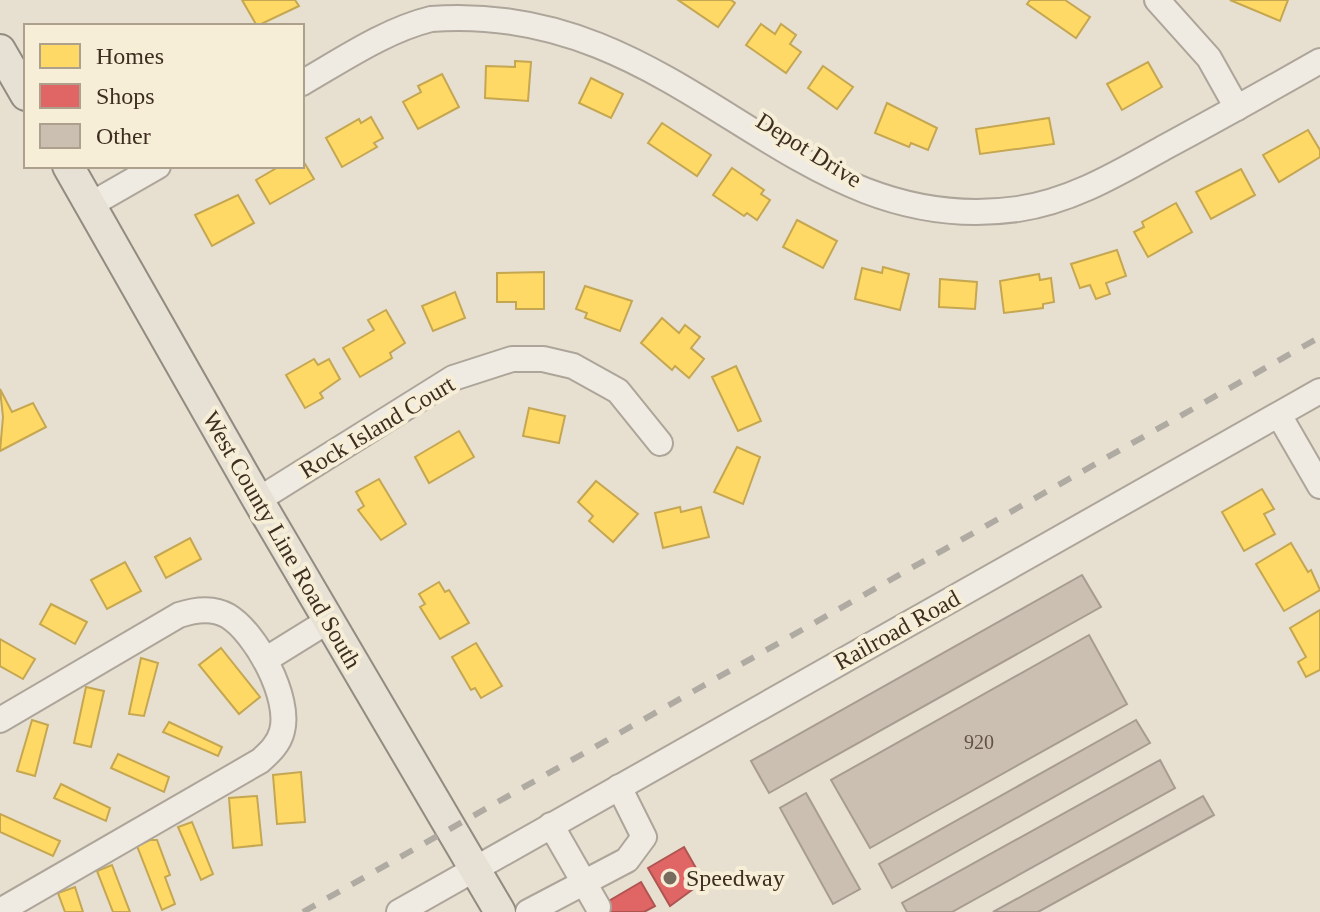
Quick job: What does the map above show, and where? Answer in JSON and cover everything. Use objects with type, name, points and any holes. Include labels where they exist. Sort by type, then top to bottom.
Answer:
[{"type":"main road","points":[[0,50],[24,92]]},
{"type":"main road","name":"West County Line Road South","points":[[69,168],[328,621],[500,912]]},
{"type":"street","points":[[1157,0],[1209,58],[1237,108]]},
{"type":"street","name":"Depot Drive","points":[[304,82],[371,44],[428,19],[478,9],[517,9],[582,18],[660,52],[851,180],[899,199],[969,212],[1019,209],[1089,190],[1320,61]]},
{"type":"street","points":[[90,205],[155,168]]},
{"type":"street","name":"Rock Island Court","points":[[258,500],[453,378],[512,359],[543,359],[573,366],[618,391],[660,443]]},
{"type":"street","name":"Railroad Road","points":[[399,912],[1320,391]]},
{"type":"street","points":[[1279,415],[1320,486]]},
{"type":"street","points":[[0,720],[179,615],[194,611],[226,614],[241,627],[265,660],[283,712],[282,732],[274,748],[260,761],[0,911]]},
{"type":"street","points":[[265,660],[328,621]]},
{"type":"street","points":[[528,912],[627,860],[644,837],[619,787]]},
{"type":"street","points":[[551,825],[598,907]]},
{"type":"building: Homes","points":[[242,0],[295,0],[299,6],[261,24],[256,24]]},
{"type":"building: Homes","points":[[678,0],[731,0],[735,3],[718,27]]},
{"type":"building: Homes","points":[[1030,0],[1065,0],[1090,17],[1076,38],[1027,4]]},
{"type":"building: Homes","points":[[1230,0],[1288,0],[1280,21]]},
{"type":"building: Homes","points":[[761,24],[775,34],[781,24],[796,35],[790,44],[801,52],[786,73],[746,45]]},
{"type":"building: Homes","points":[[515,61],[531,62],[528,101],[485,98],[486,66],[515,67]]},
{"type":"building: Homes","points":[[1148,62],[1162,87],[1122,110],[1107,84]]},
{"type":"building: Homes","points":[[823,66],[853,87],[837,109],[808,88]]},
{"type":"building: Homes","points":[[442,74],[459,107],[418,129],[403,102],[421,92],[418,86]]},
{"type":"building: Homes","points":[[591,78],[623,94],[611,118],[579,103]]},
{"type":"building: Homes","points":[[887,103],[937,128],[928,150],[911,143],[909,147],[875,133]]},
{"type":"building: Homes","points":[[371,117],[383,138],[374,143],[377,147],[342,167],[326,138],[359,119],[361,123]]},
{"type":"building: Homes","points":[[1049,118],[1054,144],[980,154],[976,129]]},
{"type":"building: Homes","points":[[662,123],[711,155],[697,176],[648,143]]},
{"type":"building: Homes","points":[[1308,130],[1320,150],[1320,157],[1279,182],[1263,155]]},
{"type":"building: Homes","points":[[304,162],[314,179],[270,204],[256,180],[277,168],[304,168]]},
{"type":"building: Homes","points":[[732,168],[764,190],[761,194],[770,200],[757,220],[747,213],[744,216],[713,195]]},
{"type":"building: Homes","points":[[1241,169],[1255,195],[1211,219],[1196,192]]},
{"type":"building: Homes","points":[[238,195],[254,223],[212,246],[195,215]]},
{"type":"building: Homes","points":[[1176,203],[1192,232],[1148,257],[1134,232],[1144,227],[1142,222]]},
{"type":"building: Homes","points":[[797,220],[837,241],[823,268],[783,247]]},
{"type":"building: Homes","points":[[1117,250],[1126,276],[1106,283],[1110,294],[1096,299],[1090,285],[1080,288],[1071,264]]},
{"type":"building: Homes","points":[[883,267],[909,274],[900,310],[855,299],[862,268],[882,273]]},
{"type":"building: Homes","points":[[544,272],[544,309],[516,309],[516,302],[497,302],[497,273]]},
{"type":"building: Homes","points":[[1039,274],[1040,280],[1051,278],[1054,302],[1043,304],[1043,308],[1004,313],[1000,281]]},
{"type":"building: Homes","points":[[940,279],[977,282],[975,309],[939,307]]},
{"type":"building: Homes","points":[[585,286],[632,301],[620,331],[585,318],[587,313],[576,309]]},
{"type":"building: Homes","points":[[455,292],[465,318],[433,331],[422,306]]},
{"type":"building: Homes","points":[[386,310],[405,343],[390,353],[392,358],[360,377],[343,348],[374,330],[368,320]]},
{"type":"building: Homes","points":[[662,318],[679,333],[685,325],[700,337],[691,348],[704,359],[689,378],[675,366],[672,370],[641,343]]},
{"type":"building: Homes","points":[[314,359],[318,365],[329,359],[340,379],[320,393],[323,398],[305,408],[286,375]]},
{"type":"building: Homes","points":[[736,366],[761,421],[738,431],[712,377]]},
{"type":"building: Homes","points":[[0,389],[12,412],[33,403],[46,427],[0,451],[3,417]]},
{"type":"building: Homes","points":[[529,408],[565,416],[559,443],[523,436]]},
{"type":"building: Homes","points":[[459,431],[474,457],[429,483],[415,457]]},
{"type":"building: Homes","points":[[737,447],[760,457],[743,504],[714,492]]},
{"type":"building: Homes","points":[[379,479],[406,524],[381,540],[358,510],[364,506],[356,492]]},
{"type":"building: Homes","points":[[596,481],[638,514],[613,542],[589,521],[593,516],[578,502]]},
{"type":"building: Homes","points":[[1262,489],[1274,509],[1264,514],[1275,534],[1244,551],[1222,512]]},
{"type":"building: Homes","points":[[680,507],[681,512],[701,507],[709,537],[663,548],[655,513]]},
{"type":"building: Homes","points":[[190,538],[201,559],[166,578],[155,557]]},
{"type":"building: Homes","points":[[1291,543],[1308,572],[1311,570],[1320,590],[1284,611],[1256,564]]},
{"type":"building: Homes","points":[[125,562],[141,591],[107,609],[91,580]]},
{"type":"building: Homes","points":[[439,582],[445,592],[449,590],[469,623],[440,639],[420,607],[425,604],[419,594]]},
{"type":"building: Homes","points":[[51,604],[87,622],[75,644],[40,624]]},
{"type":"building: Homes","points":[[1320,610],[1320,670],[1306,677],[1298,662],[1306,657],[1290,628]]},
{"type":"building: Homes","points":[[0,639],[35,659],[23,679],[0,666]]},
{"type":"building: Homes","points":[[476,643],[502,686],[481,698],[475,688],[471,690],[452,657]]},
{"type":"building: Homes","points":[[221,648],[260,697],[239,714],[199,665]]},
{"type":"building: Homes","points":[[141,658],[158,663],[144,716],[129,714]]},
{"type":"building: Homes","points":[[86,687],[104,691],[91,747],[74,743]]},
{"type":"building: Homes","points":[[32,720],[48,725],[35,776],[17,771]]},
{"type":"building: Homes","points":[[169,722],[222,747],[218,756],[163,732]]},
{"type":"building: Homes","points":[[118,754],[169,777],[164,792],[111,768]]},
{"type":"building: Homes","points":[[301,772],[305,822],[277,824],[273,775]]},
{"type":"building: Homes","points":[[61,784],[110,808],[106,821],[54,798]]},
{"type":"building: Homes","points":[[257,796],[262,845],[233,848],[229,798]]},
{"type":"building: Homes","points":[[0,814],[60,841],[53,856],[0,832]]},
{"type":"building: Homes","points":[[192,822],[213,874],[201,880],[178,827]]},
{"type":"building: Homes","points":[[157,840],[170,875],[165,877],[175,904],[162,910],[137,846]]},
{"type":"building: Homes","points":[[112,865],[130,912],[113,912],[97,871]]},
{"type":"building: Homes","points":[[75,887],[83,912],[65,912],[58,893]]},
{"type":"building: Shops","points":[[684,847],[696,868],[688,872],[696,887],[670,906],[648,868]]},
{"type":"building: Shops","points":[[641,882],[655,906],[644,912],[590,912]]},
{"type":"building: Other","points":[[1082,575],[1101,607],[769,793],[751,761]]},
{"type":"building: Other","points":[[1089,635],[1127,704],[870,848],[831,780]]},
{"type":"building: Other","points":[[1136,720],[1150,743],[892,888],[879,864]]},
{"type":"building: Other","points":[[1160,760],[1175,788],[952,912],[907,912],[902,903]]},
{"type":"building: Other","points":[[806,793],[860,889],[833,904],[780,808]]},
{"type":"building: Other","points":[[1203,796],[1214,815],[1038,912],[993,912]]},
{"type":"railway","points":[[303,912],[1320,337]]},
{"type":"place","name":"Speedway","points":[[670,878]]}]
